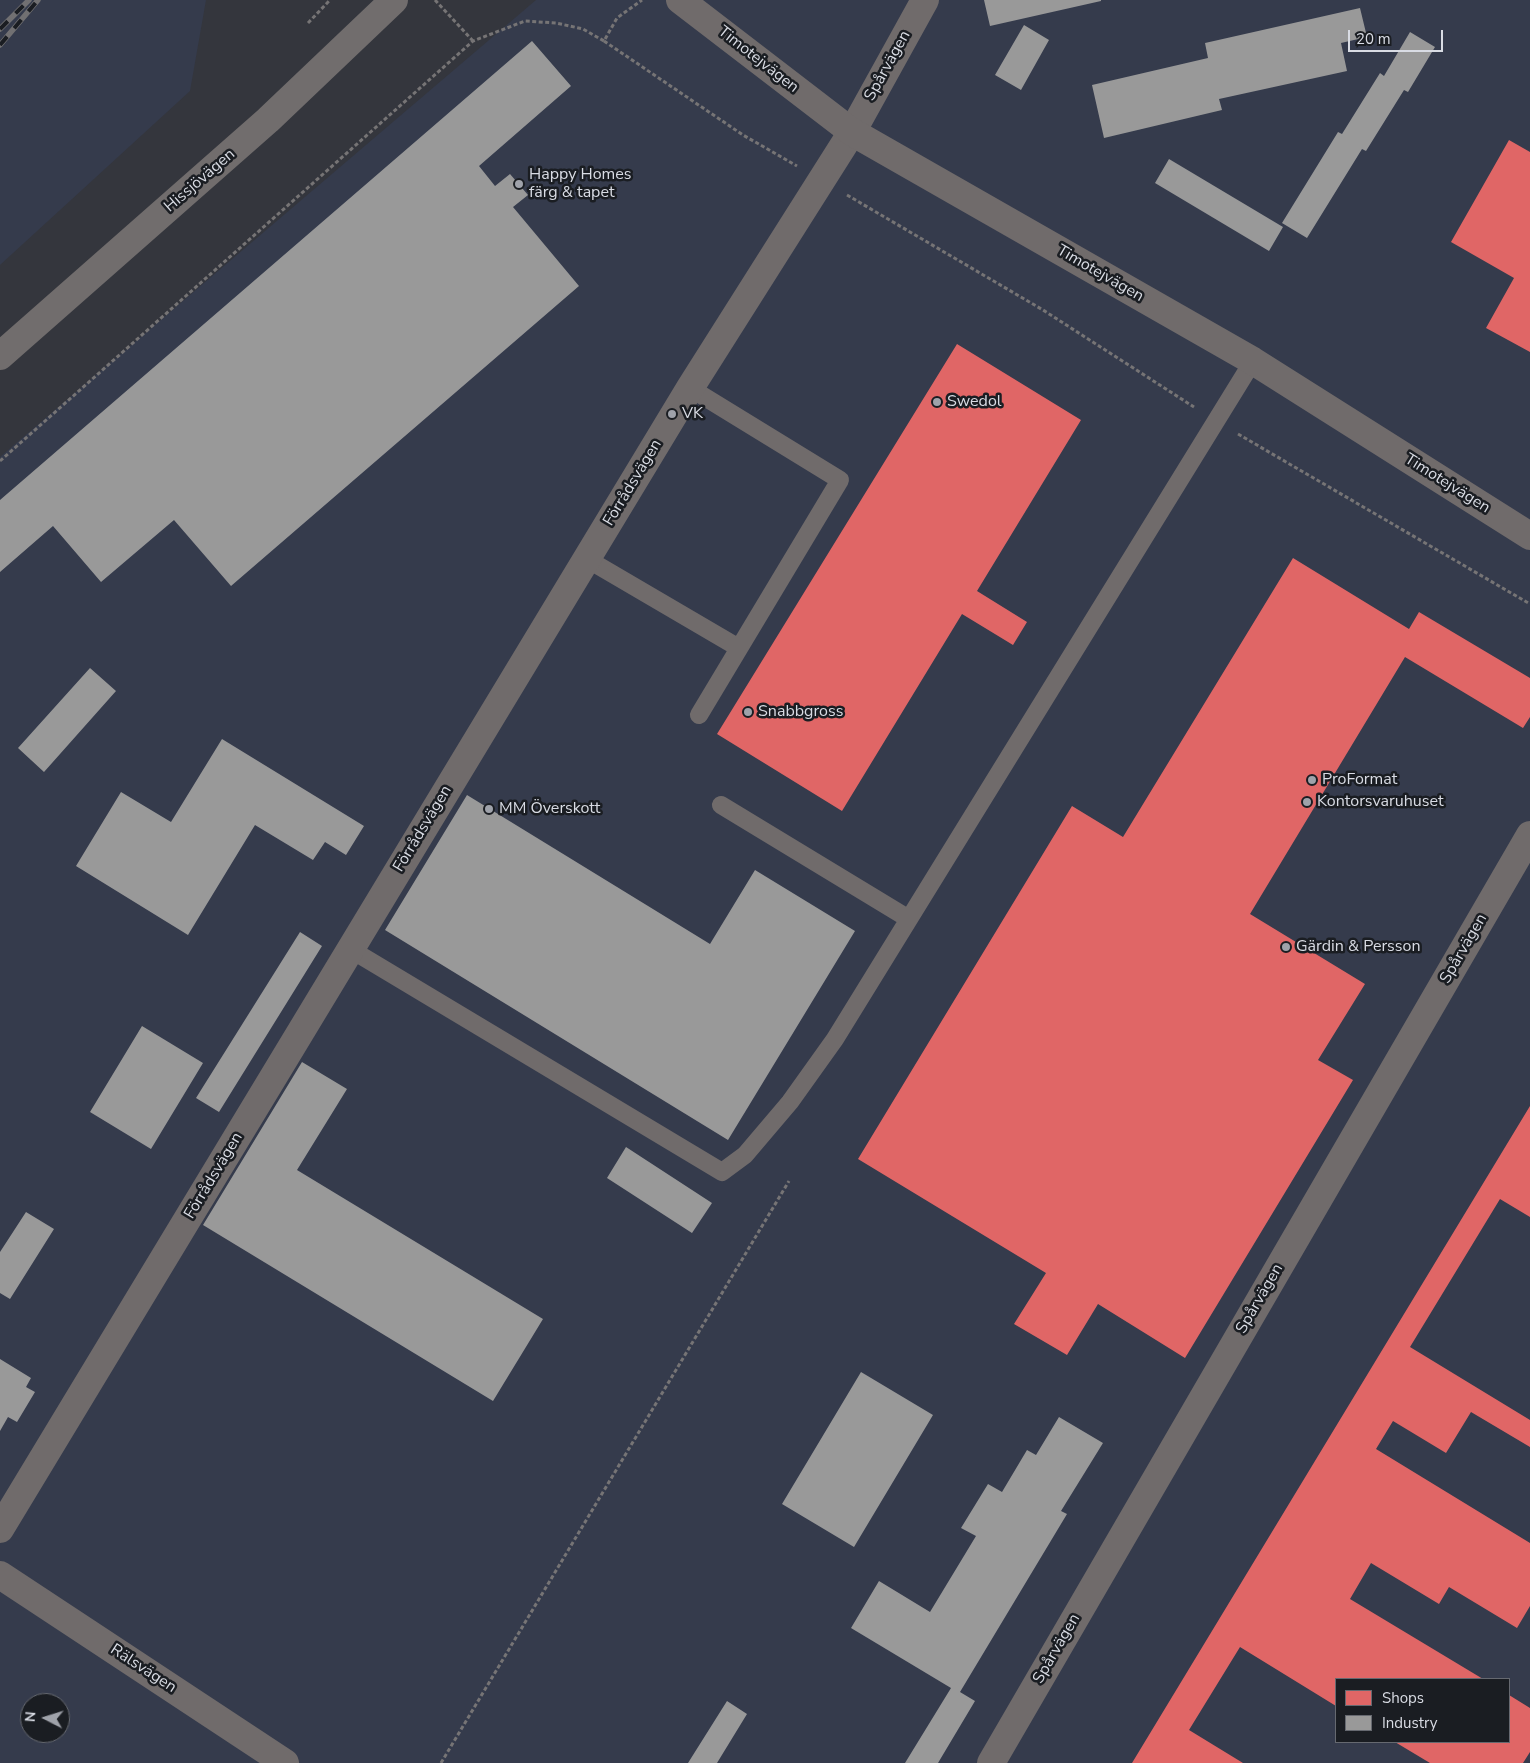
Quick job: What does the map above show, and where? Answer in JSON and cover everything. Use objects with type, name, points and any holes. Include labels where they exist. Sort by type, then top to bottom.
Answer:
[{"type":"main road","name":"Hissjövägen","points":[[0,356],[268,120],[394,0]]},
{"type":"street","name":"Timotejvägen","points":[[680,0],[852,132],[1253,361],[1530,536]]},
{"type":"street","name":"Spårvägen","points":[[852,132],[924,0]]},
{"type":"street","name":"Förrådsvägen","points":[[0,1529],[690,388],[852,132]]},
{"type":"street","name":"Spårvägen","points":[[991,1763],[1530,835]]},
{"type":"street","name":"Rälsvägen","points":[[0,1575],[285,1763]]},
{"type":"lane","points":[[350,949],[722,1172],[744,1154],[790,1102],[835,1039],[1253,361]]},
{"type":"lane","points":[[690,388],[840,480],[699,715]]},
{"type":"lane","points":[[587,558],[739,648]]},
{"type":"lane","points":[[721,805],[909,918]]},
{"type":"path","points":[[308,23],[330,0]]},
{"type":"path","points":[[435,0],[472,41]]},
{"type":"path","points":[[604,41],[617,18],[642,0]]},
{"type":"path","points":[[0,461],[472,41],[526,21],[556,23],[583,29],[604,41],[743,135],[1043,310],[1216,421],[1530,604]]},
{"type":"path","points":[[441,1763],[789,1181]]},
{"type":"shaded area","points":[[0,0],[206,0],[190,91],[0,265]]},
{"type":"shaded area","points":[[536,0],[1530,0],[1530,1763],[0,1763],[0,457]]},
{"type":"building: Shops","points":[[1509,140],[1530,152],[1530,352],[1486,328],[1514,278],[1451,242]]},
{"type":"building: Shops","points":[[957,344],[1081,420],[977,591],[1027,622],[1013,645],[962,614],[842,811],[717,734]]},
{"type":"building: Shops","points":[[1293,558],[1409,629],[1419,612],[1530,678],[1530,717],[1523,728],[1405,657],[1250,914],[1365,984],[1318,1060],[1353,1080],[1185,1358],[1098,1304],[1067,1355],[1014,1324],[1046,1273],[858,1159],[1072,806],[1123,837]]},
{"type":"building: Shops","points":[[1530,1106],[1530,1217],[1500,1199],[1410,1347],[1530,1420],[1530,1447],[1471,1412],[1446,1453],[1393,1421],[1376,1449],[1530,1543],[1530,1606],[1517,1628],[1449,1587],[1439,1604],[1371,1563],[1350,1599],[1481,1678],[1335,1678],[1335,1705],[1240,1647],[1189,1730],[1243,1763],[1132,1763]]},
{"type":"building: Shops","points":[[1510,1696],[1530,1708],[1530,1752],[1523,1763],[1430,1763],[1397,1743],[1510,1743]]},
{"type":"building: Industry","points":[[984,0],[1101,0],[1101,1],[990,26]]},
{"type":"building: Industry","points":[[1360,8],[1367,37],[1341,43],[1347,71],[1219,99],[1222,110],[1104,138],[1092,85],[1208,58],[1205,43]]},
{"type":"building: Industry","points":[[1024,25],[1049,40],[1021,90],[995,75]]},
{"type":"building: Industry","points":[[1410,32],[1435,47],[1408,92],[1404,90],[1366,151],[1362,149],[1307,238],[1282,223],[1338,132],[1342,134],[1380,73],[1384,76]]},
{"type":"building: Industry","points":[[532,41],[571,86],[479,166],[495,186],[510,174],[528,195],[513,207],[579,286],[231,586],[174,520],[101,582],[53,526],[0,572],[0,500]]},
{"type":"building: Industry","points":[[1169,159],[1283,227],[1269,251],[1155,183]]},
{"type":"building: Industry","points":[[90,668],[116,691],[44,772],[18,748]]},
{"type":"building: Industry","points":[[222,739],[364,826],[346,855],[325,842],[313,860],[255,825],[188,935],[76,866],[121,792],[171,822]]},
{"type":"building: Industry","points":[[467,795],[710,944],[755,870],[855,931],[728,1140],[385,930]]},
{"type":"building: Industry","points":[[300,932],[322,946],[219,1112],[196,1098]]},
{"type":"building: Industry","points":[[142,1026],[203,1063],[151,1149],[90,1112]]},
{"type":"building: Industry","points":[[302,1062],[347,1089],[297,1170],[543,1319],[493,1401],[203,1225]]},
{"type":"building: Industry","points":[[626,1147],[712,1203],[692,1233],[607,1178]]},
{"type":"building: Industry","points":[[26,1212],[54,1229],[10,1299],[0,1293],[0,1252]]},
{"type":"building: Industry","points":[[0,1359],[31,1378],[26,1387],[35,1392],[17,1422],[8,1417],[0,1431]]},
{"type":"building: Industry","points":[[861,1372],[933,1415],[854,1547],[782,1504]]},
{"type":"building: Industry","points":[[1059,1417],[1103,1443],[1061,1511],[1067,1514],[960,1692],[975,1701],[938,1763],[905,1763],[951,1688],[851,1628],[879,1581],[930,1612],[976,1536],[961,1528],[988,1484],[1002,1492],[1027,1450],[1036,1455]]},
{"type":"building: Industry","points":[[727,1701],[747,1714],[717,1763],[688,1763]]},
{"type":"railway","points":[[0,29],[29,0]]},
{"type":"railway","points":[[0,45],[38,0]]},
{"type":"place","name":"Happy Homes färg & tapet","points":[[519,184]]},
{"type":"place","name":"Swedol","points":[[937,402]]},
{"type":"place","name":"VK","points":[[672,414]]},
{"type":"place","name":"Snabbgross","points":[[748,712]]},
{"type":"place","name":"ProFormat","points":[[1312,780]]},
{"type":"place","name":"Kontorsvaruhuset","points":[[1307,802]]},
{"type":"place","name":"MM Överskott","points":[[489,809]]},
{"type":"place","name":"Gärdin & Persson","points":[[1286,947]]}]
